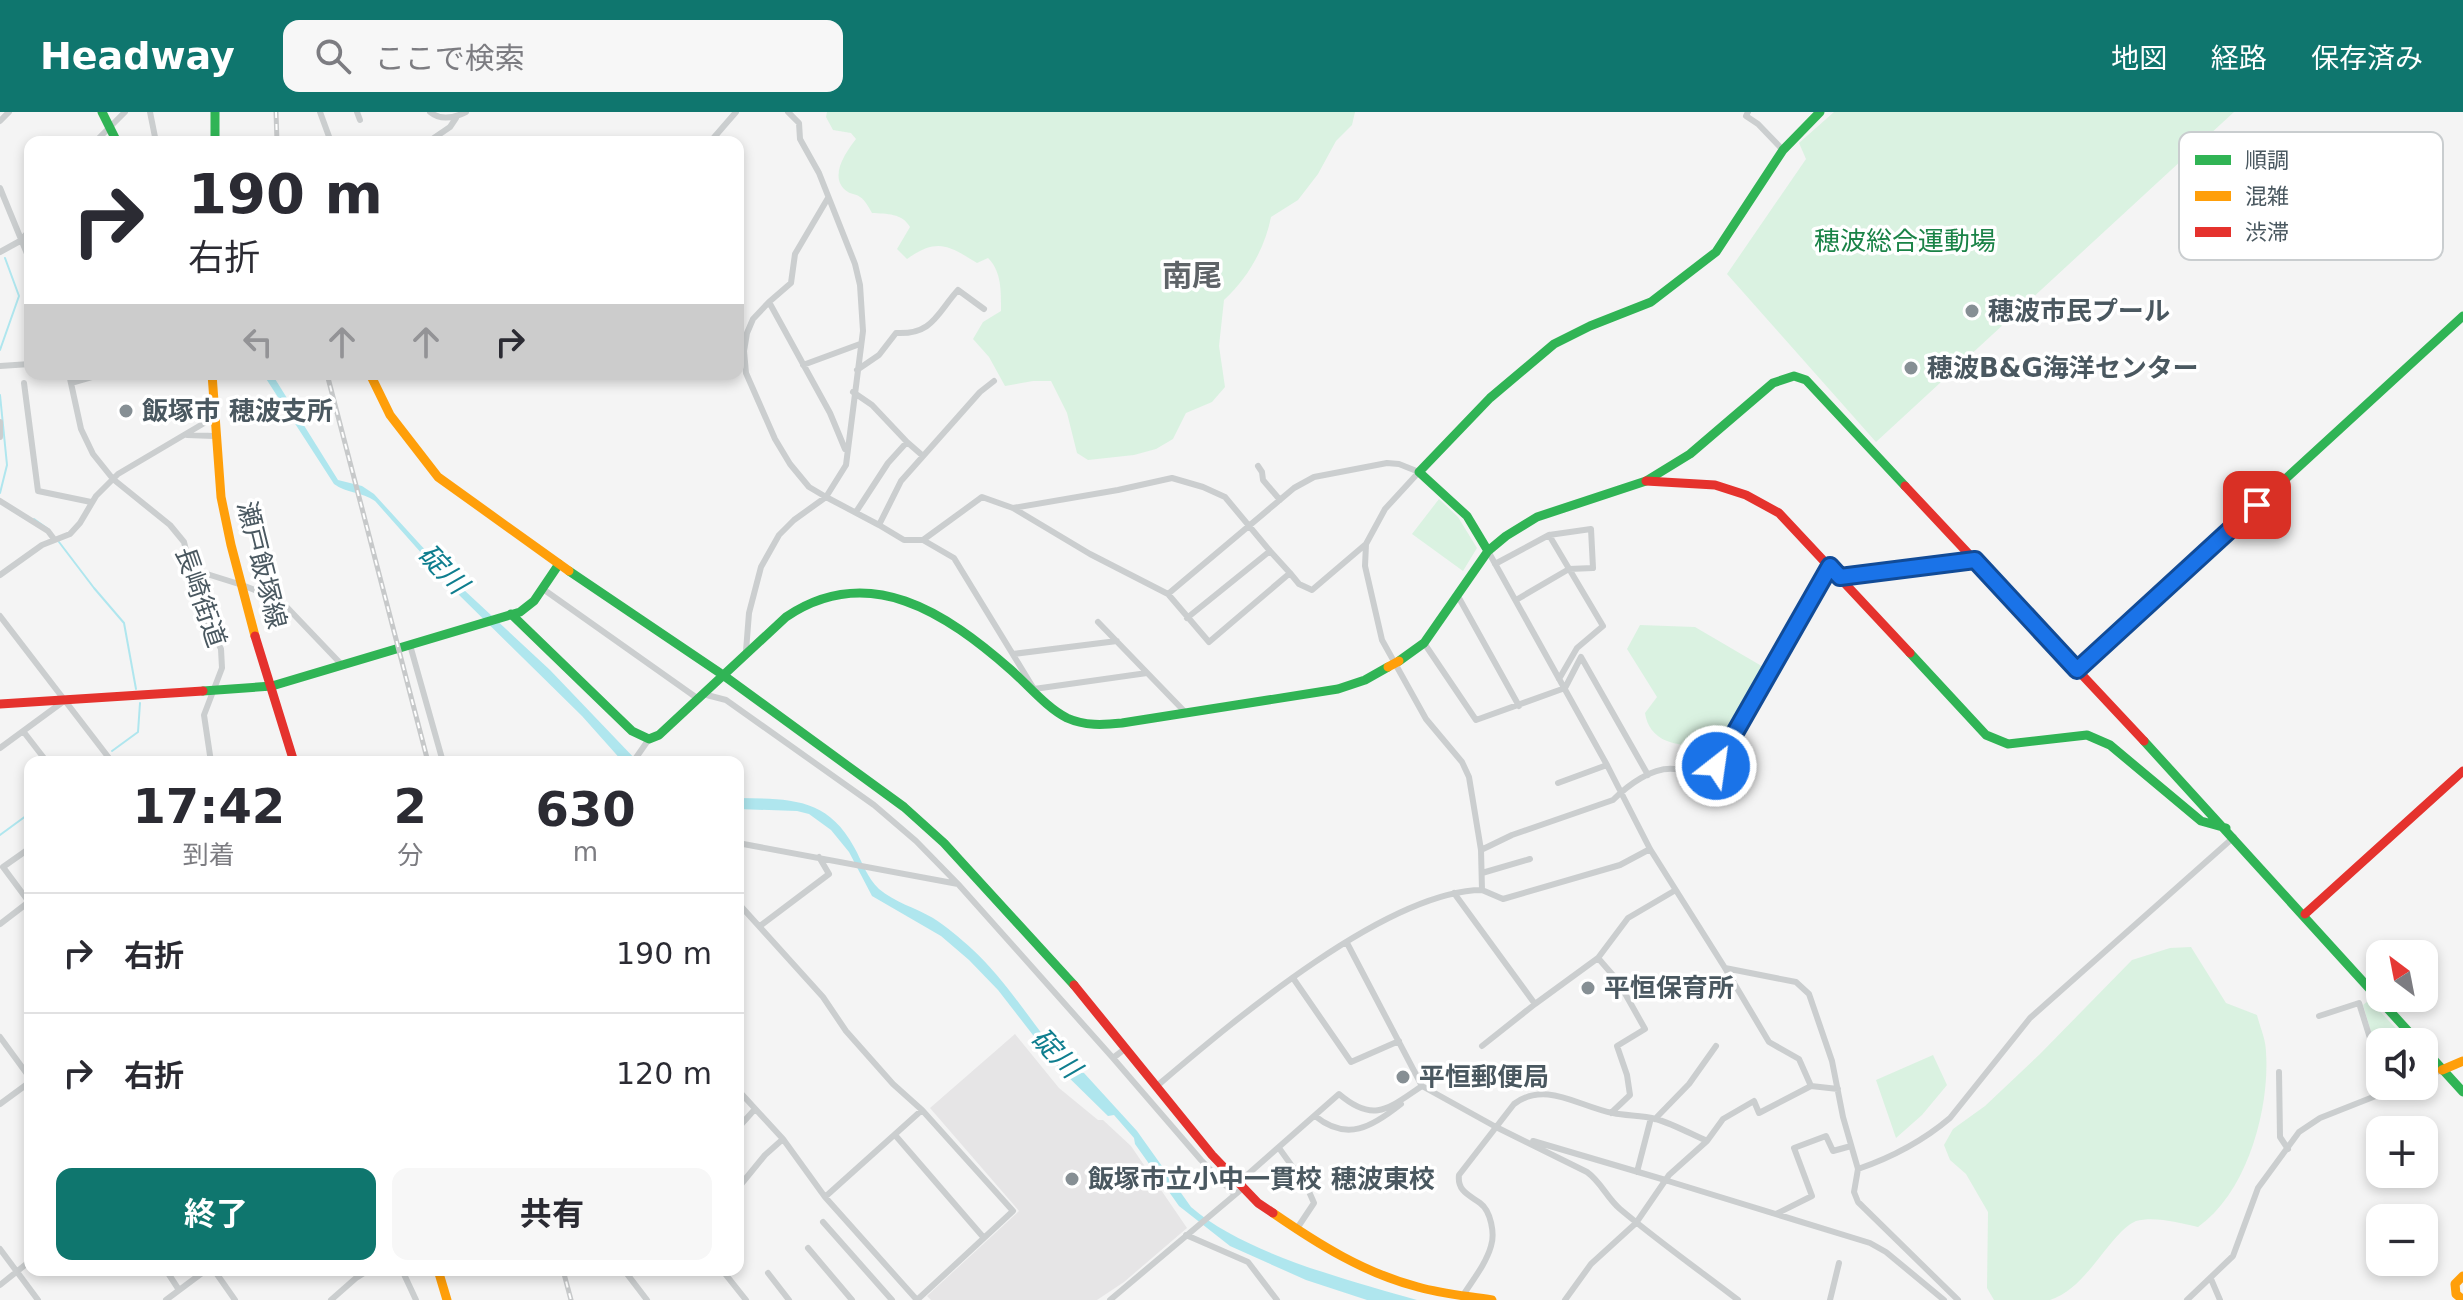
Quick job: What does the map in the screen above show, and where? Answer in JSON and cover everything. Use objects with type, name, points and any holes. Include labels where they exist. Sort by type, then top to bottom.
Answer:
[{"type":"street","points":[[0,121],[9,112]]},
{"type":"street","points":[[102,112],[114,136]]},
{"type":"street","points":[[101,136],[125,112]]},
{"type":"street","points":[[150,112],[155,136]]},
{"type":"street","points":[[215,112],[215,136]]},
{"type":"street","points":[[320,112],[329,136]]},
{"type":"street","points":[[357,112],[360,120]]},
{"type":"street","points":[[430,112],[436,117],[456,118]]},
{"type":"street","points":[[437,136],[466,112]]},
{"type":"street","points":[[715,136],[736,112]]},
{"type":"street","points":[[746,651],[749,613],[761,567],[779,535],[826,497],[846,465],[863,331],[860,285],[855,264],[819,173],[800,139],[799,123],[788,112]]},
{"type":"street","points":[[1748,112],[1746,116],[1783,150]]},
{"type":"street","points":[[1013,508],[1172,478],[1189,481],[1225,497],[1299,584],[1312,590],[1366,544],[1385,509],[1430,458],[1490,398],[1554,344],[1651,302],[1716,252],[1783,150],[1820,112]]},
{"type":"street","points":[[0,188],[24,249]]},
{"type":"street","points":[[828,198],[795,254],[791,283],[753,319],[744,351],[746,373],[775,439],[809,487],[904,540],[923,540],[946,553],[957,563],[1034,689]]},
{"type":"street","points":[[0,252],[24,237]]},
{"type":"street","points":[[857,370],[879,355],[896,333],[913,334],[930,324],[940,316],[944,306],[958,290],[984,309]]},
{"type":"street","points":[[769,302],[830,413],[846,452]]},
{"type":"street","points":[[2077,670],[2463,316]]},
{"type":"street","points":[[803,365],[860,344]]},
{"type":"street","points":[[0,366],[24,364]]},
{"type":"street","points":[[636,756],[649,739],[659,735],[785,618],[811,601],[840,593],[875,592],[907,602],[961,629],[1062,715],[1077,723],[1102,726],[1338,689],[1365,680],[1424,643],[1459,598],[1488,551],[1537,517],[1646,481],[1690,454],[1773,383],[1794,376],[1817,388],[2226,828],[2406,1028]]},
{"type":"street","name":"長崎街道","points":[[70,380],[85,440],[113,479],[180,534],[199,604],[221,649],[222,668],[204,715],[210,756]]},
{"type":"street","points":[[71,383],[81,380]]},
{"type":"street","name":"瀬戸飯塚線","points":[[212,380],[214,436],[224,511],[242,585],[292,756]]},
{"type":"street","points":[[373,380],[390,415],[438,477],[559,564],[723,675],[904,807],[944,843],[1073,983],[1158,1085],[1238,1189]]},
{"type":"street","points":[[879,525],[901,481],[980,392],[994,381]]},
{"type":"street","points":[[24,383],[38,491],[91,502]]},
{"type":"street","points":[[853,392],[872,405],[923,456]]},
{"type":"street","points":[[0,575],[30,552],[74,530],[91,502],[113,479],[206,422],[213,413]]},
{"type":"street","points":[[0,422],[0,437]]},
{"type":"street","points":[[183,436],[214,436]]},
{"type":"street","points":[[856,512],[888,463],[907,442]]},
{"type":"street","points":[[1168,594],[1294,488],[1314,477],[1387,463],[1419,472],[1467,516],[1565,688],[1674,891],[1769,1042],[1799,1059],[1811,1086]]},
{"type":"street","points":[[1258,466],[1263,480],[1280,500]]},
{"type":"street","points":[[1646,481],[1683,481],[1728,487],[1754,496],[1779,513],[1986,735],[1995,741],[2008,744],[2087,735],[2110,745],[2201,821],[2226,828]]},
{"type":"street","points":[[923,540],[982,497],[1013,508],[1090,554],[1168,594],[1209,642],[1290,573]]},
{"type":"street","points":[[0,501],[48,531],[54,539]]},
{"type":"street","points":[[1495,564],[1549,535],[1591,529],[1593,568],[1569,569],[1516,600]]},
{"type":"street","points":[[1549,535],[1603,626],[1577,648],[1559,679]]},
{"type":"street","points":[[1366,544],[1365,566],[1382,640],[1426,719],[1466,770],[1474,794],[1482,890]]},
{"type":"street","points":[[1187,618],[1270,551]]},
{"type":"street","points":[[1840,577],[1975,560]]},
{"type":"street","points":[[0,704],[272,686],[527,608],[559,564]]},
{"type":"street","points":[[1481,850],[1512,835],[1613,800],[1621,791],[1660,769],[1704,775],[1711,772],[1830,566]]},
{"type":"street","points":[[191,569],[280,600],[342,665]]},
{"type":"street","points":[[543,589],[700,696],[726,700],[874,805],[916,841],[958,884],[1201,1160],[1238,1189],[1324,1248],[1389,1278],[1462,1298],[1492,1300]]},
{"type":"street","points":[[1459,598],[1519,706]]},
{"type":"street","points":[[511,614],[632,731],[649,739]]},
{"type":"street","points":[[0,616],[107,756]]},
{"type":"street","points":[[1098,622],[1186,713]]},
{"type":"street","points":[[1013,654],[1117,641]]},
{"type":"street","points":[[1424,643],[1476,720],[1565,688],[1581,657],[1648,775]]},
{"type":"street","points":[[410,645],[441,756]]},
{"type":"street","points":[[1034,689],[1147,673]]},
{"type":"street","points":[[0,748],[64,701]]},
{"type":"street","points":[[772,733],[783,719]]},
{"type":"street","points":[[23,731],[42,756]]},
{"type":"street","points":[[1558,783],[1607,765]]},
{"type":"street","points":[[2305,914],[2463,771]]},
{"type":"street","points":[[1858,1169],[1913,1143],[1950,1118],[2030,1018],[2234,837]]},
{"type":"street","points":[[744,844],[958,884]]},
{"type":"street","points":[[1158,1085],[1245,1011],[1382,922],[1454,893],[1482,890],[1503,899],[1620,865],[1650,849]]},
{"type":"street","points":[[24,852],[3,867],[24,893]]},
{"type":"street","points":[[760,926],[829,874],[819,857]]},
{"type":"street","points":[[1482,873],[1530,859]]},
{"type":"street","points":[[1482,1046],[1598,958],[1628,918],[1674,891]]},
{"type":"street","points":[[1454,893],[1535,1004]]},
{"type":"street","points":[[0,924],[24,906]]},
{"type":"street","points":[[744,909],[823,997],[846,1031],[883,1074],[922,1110],[1013,1211],[917,1300],[825,1197],[783,1139],[744,1097]]},
{"type":"street","points":[[1347,943],[1422,1086],[1506,1133],[1587,1172],[1599,1182],[1614,1204],[1636,1223],[1738,1300]]},
{"type":"street","points":[[1598,958],[1618,981],[1645,1029],[1617,1046],[1630,1095],[1611,1113]]},
{"type":"street","points":[[1725,968],[1796,982],[1805,988],[1823,1029],[1858,1169],[1854,1192],[1858,1202],[1958,1300]]},
{"type":"street","points":[[1293,978],[1351,1062],[1399,1041]]},
{"type":"street","points":[[2319,1016],[2359,1003],[2367,1028]]},
{"type":"street","points":[[0,1037],[24,1071]]},
{"type":"street","points":[[1637,1172],[1653,1118],[1689,1084],[1716,1046]]},
{"type":"street","points":[[1113,1058],[1126,1048]]},
{"type":"street","points":[[2438,1072],[2463,1061]]},
{"type":"street","points":[[2438,1065],[2463,1092]]},
{"type":"street","points":[[2279,1072],[2280,1137],[2288,1149]]},
{"type":"street","points":[[0,1104],[24,1085]]},
{"type":"street","points":[[1110,1300],[1238,1189],[1339,1094],[1354,1107],[1372,1111],[1392,1105],[1422,1086]]},
{"type":"street","points":[[1315,1116],[1335,1128],[1352,1130],[1384,1118],[1422,1086]]},
{"type":"street","points":[[1565,1300],[1591,1264],[1636,1223],[1669,1175],[1707,1141],[1723,1119],[1754,1101],[1759,1113],[1811,1086],[1838,1089]]},
{"type":"street","points":[[1462,1298],[1491,1246],[1492,1233],[1483,1206],[1463,1191],[1459,1185],[1459,1175],[1514,1104],[1532,1094],[1568,1098],[1611,1113],[1653,1118],[1707,1141]]},
{"type":"street","points":[[2187,1300],[2233,1256],[2258,1188],[2309,1124],[2366,1098]]},
{"type":"street","points":[[744,1121],[755,1109]]},
{"type":"street","points":[[825,1197],[922,1110]]},
{"type":"street","points":[[1506,1133],[1870,1243],[1886,1252],[1944,1300]]},
{"type":"street","points":[[895,1135],[984,1238]]},
{"type":"street","points":[[1776,1214],[1812,1196],[1794,1148],[1826,1136],[1833,1151],[1851,1146]]},
{"type":"street","points":[[744,1181],[783,1139]]},
{"type":"street","points":[[1279,1148],[1307,1187],[1314,1203],[1296,1230]]},
{"type":"street","points":[[823,1222],[892,1300]]},
{"type":"street","points":[[1186,1235],[1248,1262],[1277,1300]]},
{"type":"street","points":[[808,1248],[852,1300]]},
{"type":"street","points":[[0,1249],[38,1300]]},
{"type":"street","points":[[1830,1300],[1839,1263]]},
{"type":"street","points":[[0,1285],[24,1266]]},
{"type":"street","points":[[768,1273],[789,1300]]},
{"type":"street","points":[[170,1276],[179,1290]]},
{"type":"street","points":[[166,1300],[198,1276]]},
{"type":"street","points":[[218,1276],[235,1300]]},
{"type":"street","points":[[331,1300],[359,1276]]},
{"type":"street","points":[[405,1276],[416,1300]]},
{"type":"street","points":[[440,1276],[447,1300]]},
{"type":"street","points":[[629,1276],[647,1300]]},
{"type":"street","points":[[727,1276],[746,1300]]},
{"type":"street","points":[[2463,1276],[2455,1284],[2456,1294],[2463,1300]]},
{"type":"street","points":[[2211,1279],[2220,1300]]},
{"type":"shaded area","name":"飯塚市立小中一貫校 穂波東校","points":[[1015,1034],[1059,1088],[1098,1120],[1103,1120],[1131,1146],[1187,1228],[1124,1282],[1097,1300],[931,1300],[927,1296],[1019,1211],[930,1108]]},
{"type":"green space","points":[[827,112],[1355,112],[1352,125],[1336,141],[1318,174],[1298,200],[1271,217],[1254,262],[1224,300],[1219,346],[1225,387],[1212,402],[1186,413],[1173,439],[1156,449],[1134,455],[1088,460],[1077,453],[1067,413],[1051,381],[1005,386],[989,357],[973,339],[983,322],[1001,311],[1000,283],[993,264],[988,258],[977,263],[942,246],[927,248],[907,259],[897,249],[910,227],[907,222],[894,215],[872,213],[862,198],[842,186],[839,180],[840,165],[856,139],[851,133],[833,130],[826,117]]},
{"type":"green space","name":"穂波総合運動場","points":[[1834,112],[2234,112],[2212,132],[2179,132],[2179,163],[1876,442],[1727,274],[1806,159],[1799,143]]},
{"type":"green space","points":[[1439,499],[1458,517],[1477,548],[1463,571],[1412,534]]},
{"type":"green space","points":[[1640,625],[1695,627],[1765,668],[1740,715],[1724,734],[1709,742],[1683,745],[1662,739],[1652,730],[1645,713],[1657,697],[1627,649]]},
{"type":"green space","points":[[2191,947],[2226,1003],[2257,1015],[2265,1043],[2264,1099],[2252,1148],[2242,1172],[2215,1212],[2198,1227],[2159,1220],[2136,1221],[2121,1232],[2080,1280],[2061,1295],[2050,1300],[1994,1300],[1987,1288],[1988,1212],[1966,1174],[1950,1160],[1944,1145],[1953,1129],[1985,1106],[2132,960],[2170,948]]},
{"type":"green space","points":[[2366,1002],[2366,1012],[2380,1012],[2396,1028],[2370,1028],[2363,1005]]},
{"type":"green space","points":[[1933,1055],[1947,1085],[1922,1115],[1896,1138],[1876,1080]]},
{"type":"water","points":[[267,380],[276,380],[338,480],[362,486],[374,494],[449,576],[550,670],[632,756],[618,756],[582,716],[455,591],[375,501],[334,484]]},
{"type":"water","name":"碇川","points":[[744,798],[805,804],[832,818],[879,889],[943,925],[986,963],[1074,1072],[1084,1073],[1137,1131],[1191,1207],[1213,1224],[1268,1252],[1417,1300],[1367,1300],[1306,1280],[1230,1246],[1179,1206],[1135,1144],[1134,1138],[1114,1115],[1108,1116],[1057,1066],[998,990],[969,960],[941,936],[872,896],[849,852],[831,830],[809,814],[744,809]]},
{"type":"waterway","points":[[0,350],[19,296],[5,258]]},
{"type":"waterway","points":[[0,395],[7,465],[0,493]]},
{"type":"waterway","points":[[34,519],[48,529]]},
{"type":"waterway","points":[[59,542],[124,623],[136,689]]},
{"type":"waterway","points":[[112,751],[138,732],[140,703]]},
{"type":"waterway","points":[[0,835],[24,817]]},
{"type":"railway","points":[[276,112],[277,136]]},
{"type":"railway","points":[[329,380],[426,756]]},
{"type":"railway","points":[[565,1276],[571,1300]]},
{"type":"traffic: fast","points":[[102,112],[114,136]]},
{"type":"traffic: fast","points":[[215,112],[215,136]]},
{"type":"traffic: fast","points":[[1488,551],[1467,516],[1419,472],[1490,398],[1554,344],[1651,302],[1716,252],[1783,150],[1820,112]]},
{"type":"traffic: fast","points":[[2077,670],[2463,316]]},
{"type":"traffic: fast","points":[[1399,661],[1424,643],[1488,551],[1506,536],[1537,517],[1646,481],[1690,454],[1773,383],[1794,376],[1806,380],[1905,486]]},
{"type":"traffic: fast","points":[[203,691],[272,686],[520,612],[534,601],[559,564]]},
{"type":"traffic: fast","points":[[569,571],[723,675],[904,807],[944,843],[1074,985]]},
{"type":"traffic: fast","points":[[511,614],[632,731],[649,739],[659,735],[786,617],[817,601],[847,594],[877,594],[933,613],[986,649],[1060,714],[1087,724],[1122,723],[1338,689],[1365,680],[1388,667]]},
{"type":"traffic: fast","points":[[1910,653],[1986,735],[2008,744],[2087,735],[2110,745],[2201,821],[2226,828]]},
{"type":"traffic: fast","points":[[2144,741],[2405,1028]]},
{"type":"traffic: fast","points":[[2438,1064],[2463,1092]]},
{"type":"traffic: slow","points":[[212,380],[221,497],[255,636]]},
{"type":"traffic: slow","points":[[373,380],[390,415],[438,477],[569,571]]},
{"type":"traffic: slow","points":[[1388,667],[1399,661]]},
{"type":"traffic: slow","points":[[2442,1070],[2463,1061]]},
{"type":"traffic: slow","points":[[1273,1213],[1324,1246],[1379,1274],[1427,1289],[1492,1300]]},
{"type":"traffic: slow","points":[[440,1276],[447,1300]]},
{"type":"traffic: slow","points":[[2463,1276],[2455,1284],[2456,1294],[2463,1300]]},
{"type":"traffic: jam","points":[[1646,481],[1715,485],[1746,495],[1779,513],[1910,653]]},
{"type":"traffic: jam","points":[[1905,486],[2144,741]]},
{"type":"traffic: jam","points":[[255,636],[292,756]]},
{"type":"traffic: jam","points":[[0,704],[203,691]]},
{"type":"traffic: jam","points":[[2305,914],[2463,771]]},
{"type":"traffic: jam","points":[[1074,985],[1212,1155],[1258,1203],[1273,1213]]},
{"type":"place","name":"穂波市民プール","points":[[1972,311]]},
{"type":"place","name":"穂波B&G海洋センター","points":[[1911,368]]},
{"type":"place","name":"飯塚市 穂波支所","points":[[126,411]]},
{"type":"place","name":"平恒保育所","points":[[1588,988]]},
{"type":"place","name":"平恒郵便局","points":[[1403,1077]]},
{"type":"place","name":"飯塚市立小中一貫校 穂波東校","points":[[1072,1179]]},
{"type":"district","name":"南尾","points":[[1192,275]]},
{"type":"route","points":[[1716,766],[1830,566],[1840,577],[1975,560],[2077,670],[2257,505]]}]
